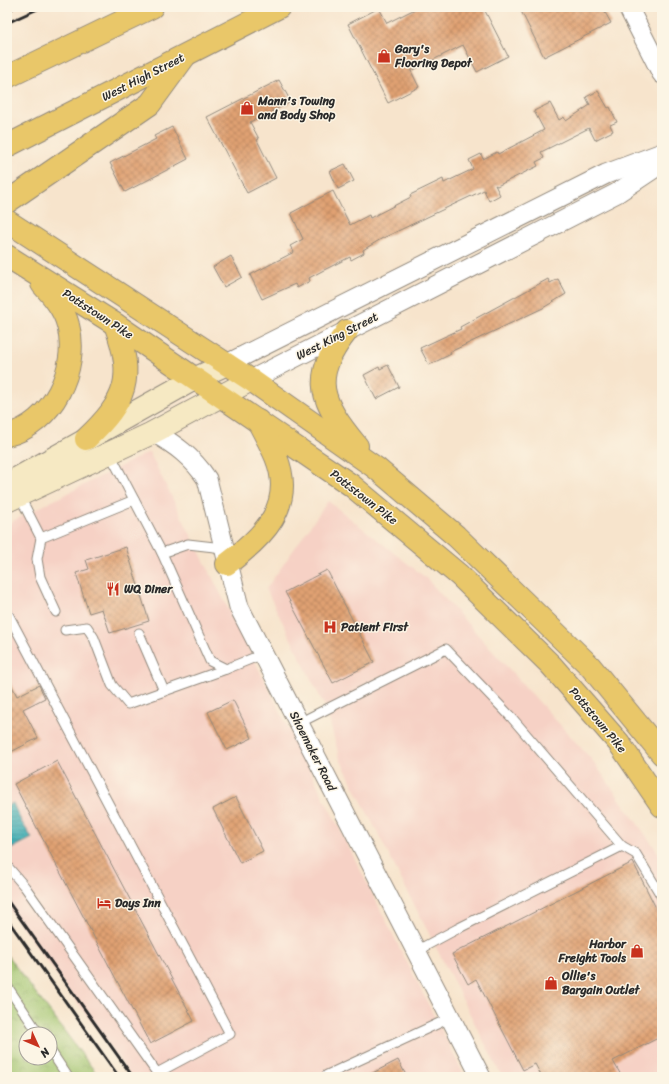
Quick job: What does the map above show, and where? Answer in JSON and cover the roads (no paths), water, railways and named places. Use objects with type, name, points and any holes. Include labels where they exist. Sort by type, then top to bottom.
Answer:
[{"type":"main road","points":[[7,77],[152,7]]},
{"type":"main road","name":"West High Street","points":[[7,146],[279,7]]},
{"type":"main road","points":[[7,202],[150,104],[185,56]]},
{"type":"main road","points":[[7,221],[251,380],[376,468],[456,536],[590,666],[662,754]]},
{"type":"main road","points":[[7,434],[25,428],[38,420],[50,406],[59,393],[70,358],[71,339],[68,324],[60,308],[19,263]]},
{"type":"main road","name":"Pottstown Pike","points":[[19,263],[196,378],[351,485],[459,575],[552,665],[619,743],[662,806]]},
{"type":"main road","points":[[86,439],[111,413],[121,396],[124,386],[126,377],[125,356],[115,324]]},
{"type":"main road","points":[[347,331],[329,356],[324,377],[324,396],[337,422],[376,468]]},
{"type":"main road","name":"West King Street","points":[[11,493],[86,439],[196,378],[227,364]]},
{"type":"main road","name":"West King Street","points":[[11,493],[153,432],[251,380]]},
{"type":"main road","points":[[225,556],[265,532],[275,514],[281,498],[281,478],[278,463],[258,420]]},
{"type":"street","points":[[628,7],[662,74]]},
{"type":"street","name":"West King Street","points":[[227,364],[606,174],[662,154]]},
{"type":"street","name":"West King Street","points":[[251,380],[617,193],[662,164]]},
{"type":"street","name":"Shoemaker Road","points":[[153,432],[170,442],[195,461],[207,478],[225,556],[239,607],[481,1077]]},
{"type":"lane","points":[[109,452],[162,553],[210,661],[226,669]]},
{"type":"lane","points":[[11,493],[41,538],[37,559],[40,577],[56,612]]},
{"type":"lane","points":[[41,538],[134,500]]},
{"type":"lane","points":[[162,553],[188,544],[225,556]]},
{"type":"lane","points":[[7,612],[230,1034],[157,1073],[24,887],[7,866]]},
{"type":"lane","points":[[65,630],[87,627],[94,638],[112,685],[128,704],[226,669],[263,654]]},
{"type":"lane","points":[[139,633],[164,691]]},
{"type":"lane","points":[[299,723],[446,648],[512,718],[622,846],[636,854],[662,897]]},
{"type":"lane","points":[[416,952],[457,929],[622,846]]},
{"type":"lane","points":[[7,986],[34,1026]]},
{"type":"lane","points":[[328,1077],[327,1075],[450,1018]]},
{"type":"lane","points":[[58,1062],[68,1077]]},
{"type":"water","points":[[13,803],[21,821],[32,838],[11,849],[7,841],[7,806]]},
{"type":"railway","points":[[7,11],[15,7]]},
{"type":"railway","points":[[7,23],[42,7]]},
{"type":"railway","points":[[7,900],[133,1077]]},
{"type":"railway","points":[[7,919],[119,1077]]},
{"type":"place","name":"Gary's Flooring Depot","points":[[384,56]]},
{"type":"place","name":"Mann's Towing and Body Shop","points":[[247,108]]},
{"type":"place","name":"WQ Diner","points":[[113,589]]},
{"type":"place","name":"Patient First","points":[[330,627]]},
{"type":"place","name":"Days Inn","points":[[104,903]]},
{"type":"place","name":"Harbor Freight Tools","points":[[637,951]]},
{"type":"place","name":"Ollie's Bargain Outlet","points":[[551,983]]}]
